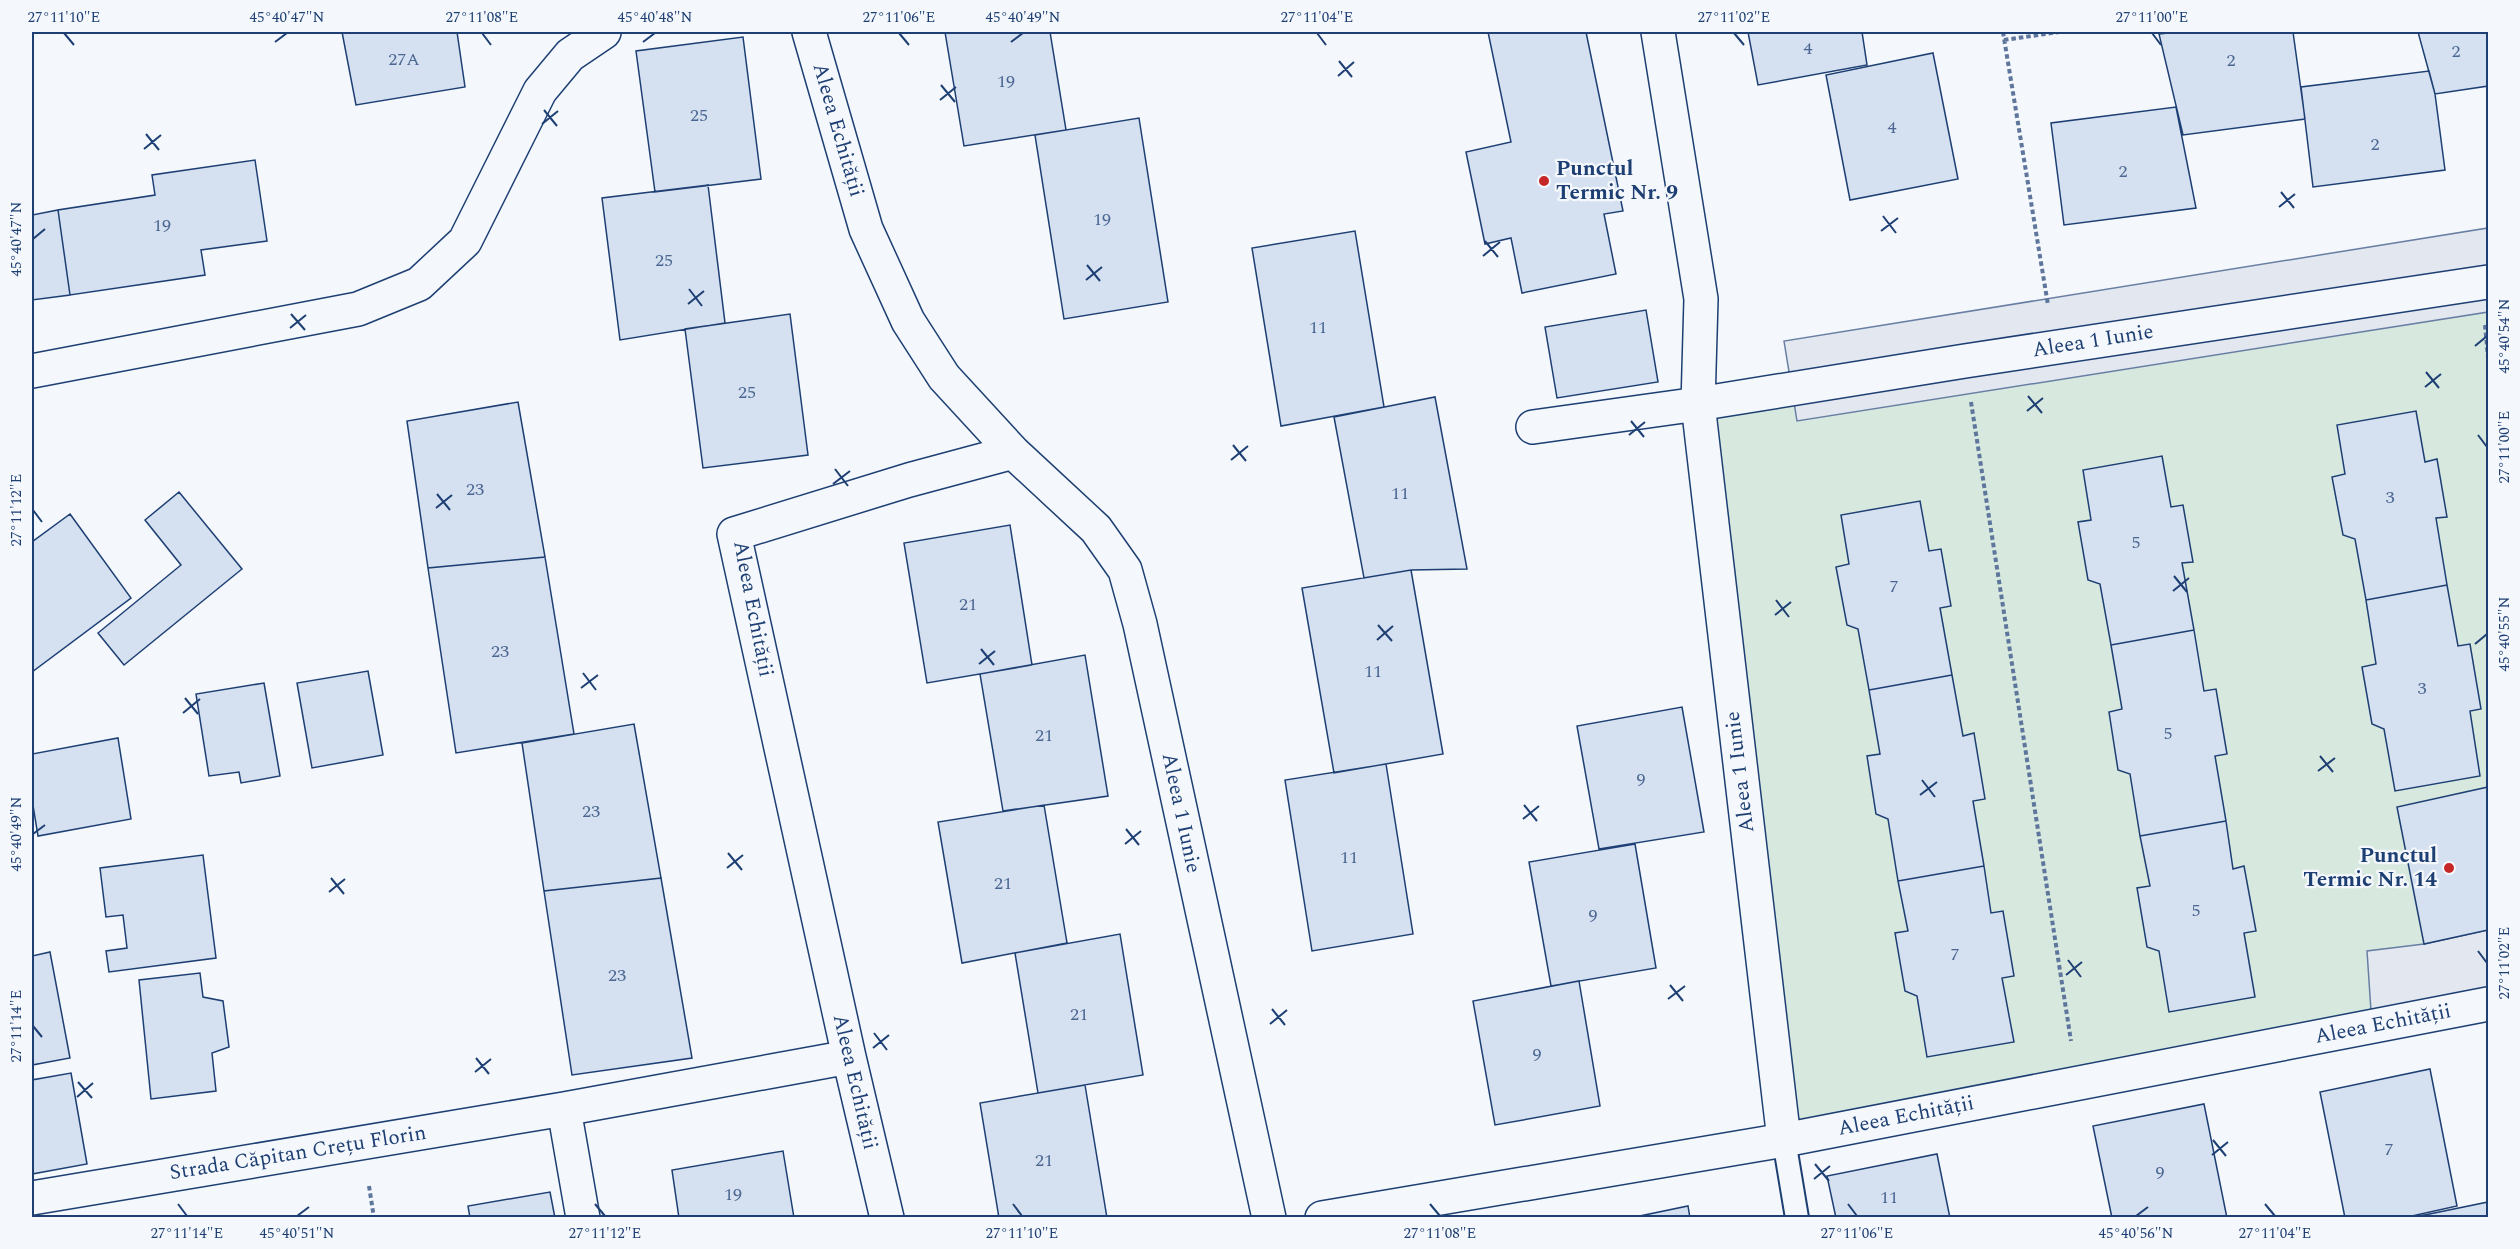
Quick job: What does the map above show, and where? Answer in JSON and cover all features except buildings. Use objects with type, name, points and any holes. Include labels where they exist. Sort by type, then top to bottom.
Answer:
[{"type":"street","points":[[32,371],[358,309],[419,284],[465,241],[540,91],[570,55],[604,32]]},
{"type":"street","name":"Aleea Echității","points":[[809,32],[866,229],[908,321],[944,377],[1013,452],[909,480],[734,534],[849,1058],[887,1218]]},
{"type":"street","name":"Aleea 1 Iunie","points":[[1658,32],[1701,299],[1698,404],[1784,1140]]},
{"type":"street","name":"Aleea 1 Iunie","points":[[1533,427],[1698,404],[2055,347],[2488,282]]},
{"type":"street","name":"Aleea 1 Iunie","points":[[1013,452],[1096,529],[1125,570],[1140,624],[1269,1218]]},
{"type":"street","name":"Aleea Echității","points":[[1322,1218],[1784,1140],[2488,1004]]},
{"type":"street","name":"Strada Căpitan Crețu Florin","points":[[32,1197],[564,1109],[849,1058]]},
{"type":"street","points":[[564,1109],[583,1218]]},
{"type":"lane","points":[[1784,1140],[1797,1218]]},
{"type":"path","points":[[2003,32],[2055,347]]},
{"type":"path","points":[[2004,40],[2059,32]]},
{"type":"path","points":[[1965,361],[2078,1083]]},
{"type":"shaded area","points":[[2488,228],[2488,312],[1797,421],[1784,341]]},
{"type":"shaded area","points":[[2488,282],[2488,1004],[1784,1140],[1698,404]]},
{"type":"shaded area","points":[[2488,930],[2488,1005],[2372,1026],[2367,951],[2424,944]]},
{"type":"place","name":"Punctul Termic Nr. 9","points":[[1544,181]]},
{"type":"place","name":"Punctul Termic Nr. 14","points":[[2449,868]]}]
